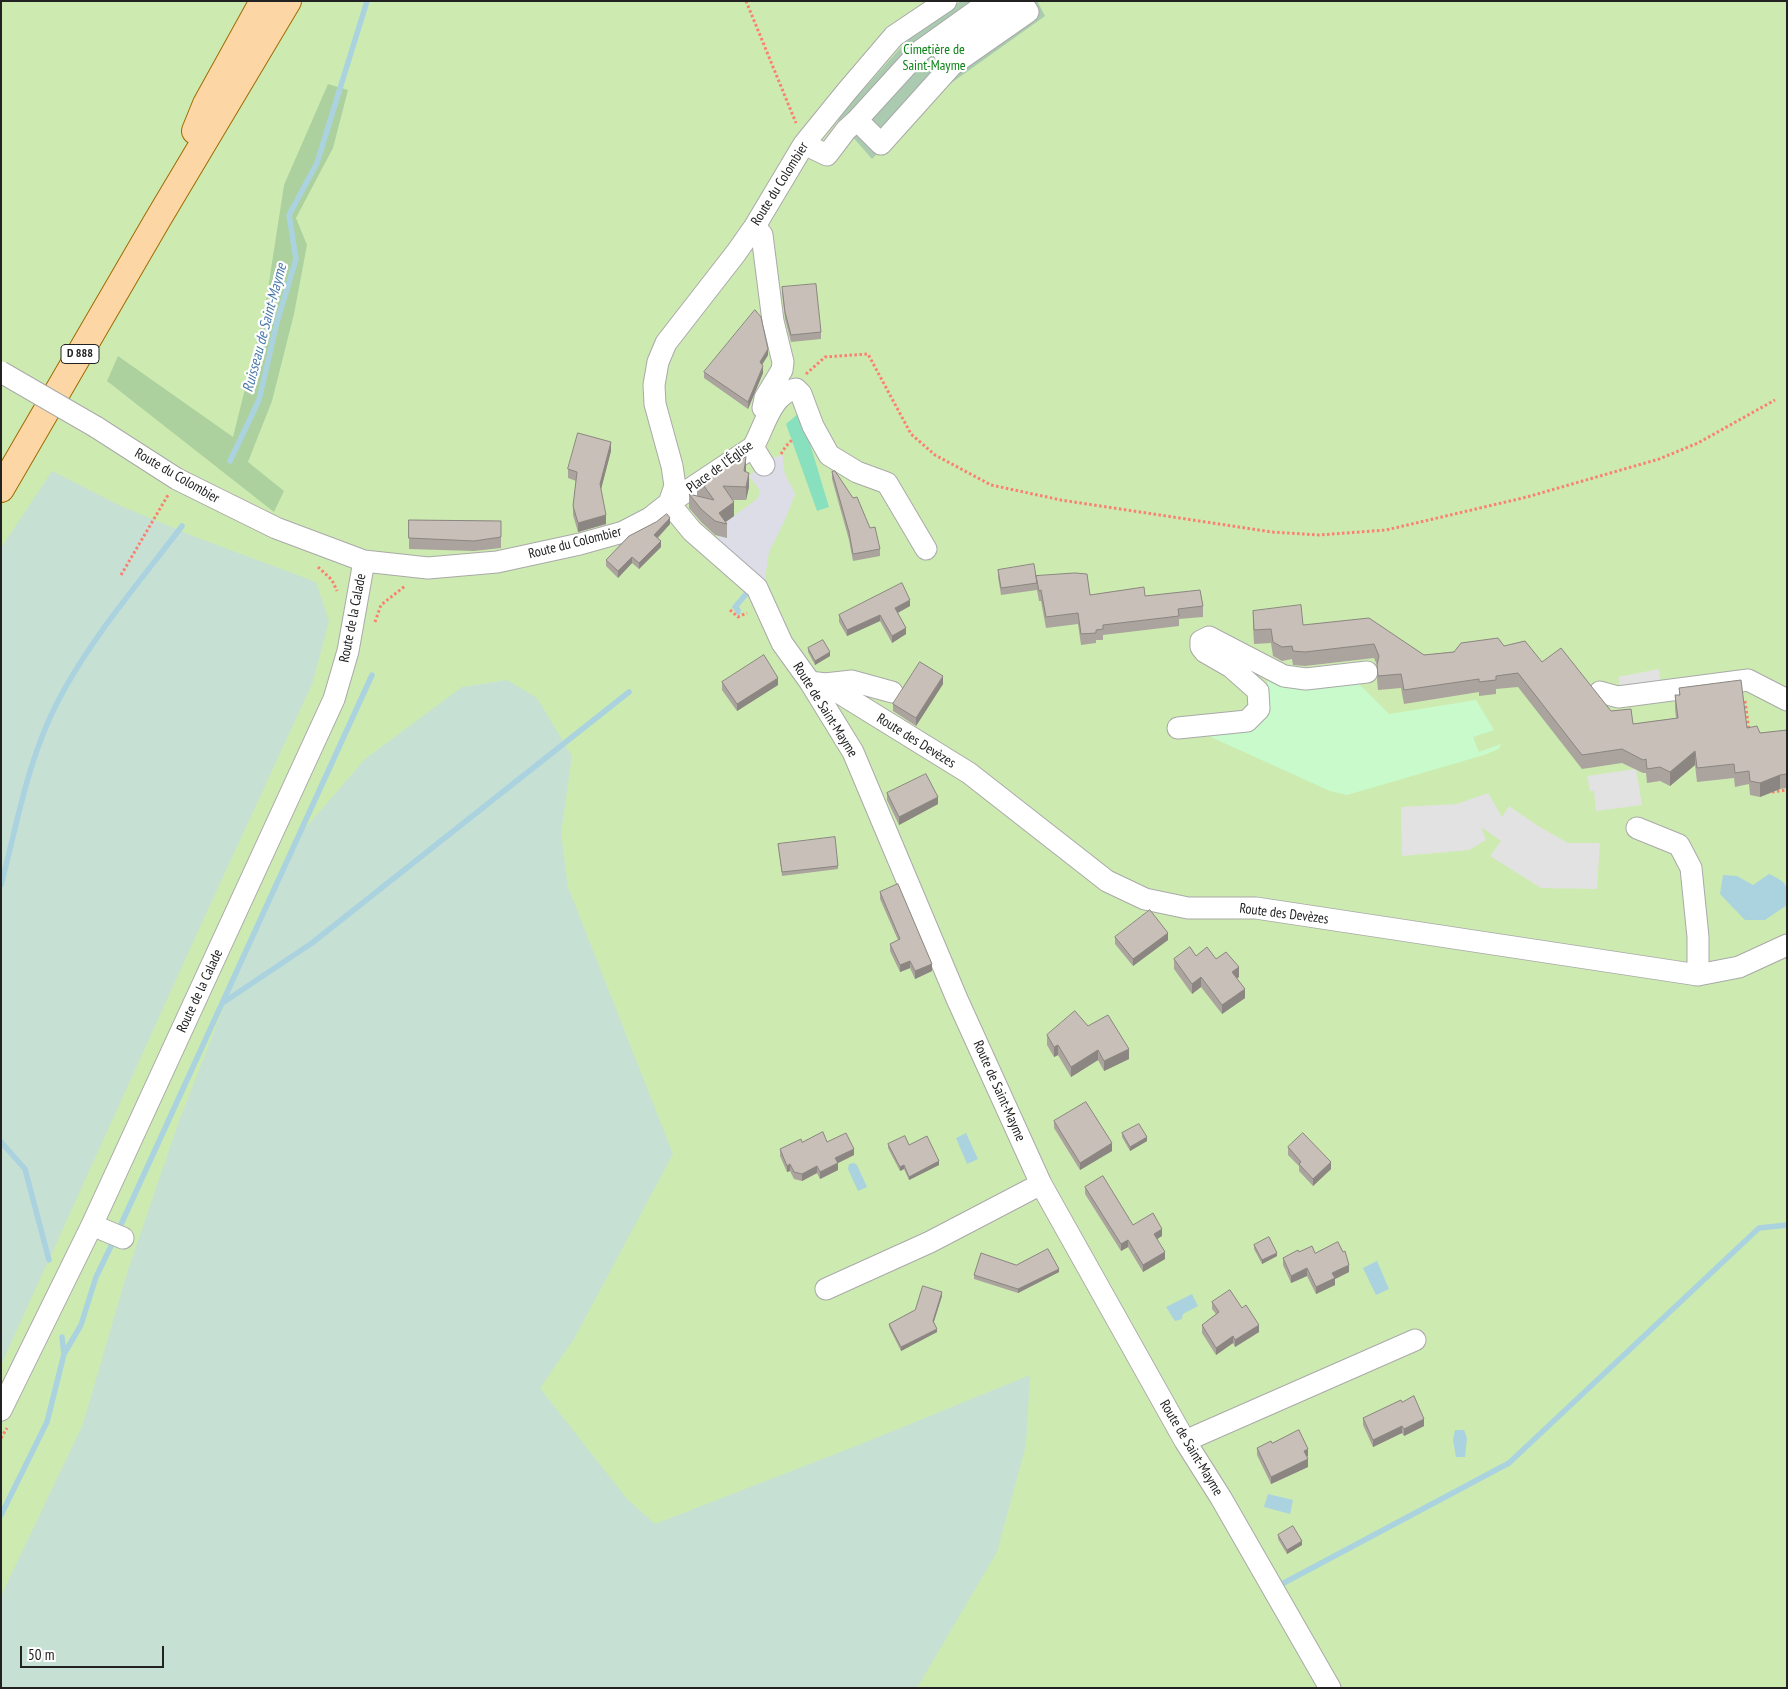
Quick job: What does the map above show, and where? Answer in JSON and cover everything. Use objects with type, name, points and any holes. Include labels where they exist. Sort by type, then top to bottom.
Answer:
[{"type":"main road","name":"D 888","points":[[158,220],[206,104],[262,1]]},
{"type":"main road","name":"D 888","points":[[1,489],[288,1]]},
{"type":"street","name":"Route du Colombier","points":[[1,372],[96,427],[177,479],[276,528],[364,561],[428,568],[497,562],[580,544],[623,532],[650,518],[669,503],[675,486],[672,466],[656,404],[654,385],[658,362],[666,343],[736,253],[755,226],[804,144],[847,91],[894,36],[946,1]]},
{"type":"street","points":[[804,144],[826,156],[846,130],[862,125],[943,51],[990,1]]},
{"type":"street","points":[[943,51],[1016,1]]},
{"type":"street","points":[[943,51],[1028,12],[1021,1]]},
{"type":"street","points":[[755,226],[762,235],[773,321],[783,362],[782,370],[765,398],[760,421],[762,424]]},
{"type":"street","points":[[762,424],[781,396],[789,390],[796,389],[801,394],[813,426],[829,456],[857,472],[886,483],[926,549]]},
{"type":"street","name":"Place de l'Église","points":[[669,503],[753,447],[760,436],[762,424]]},
{"type":"street","points":[[753,447],[772,460]]},
{"type":"street","name":"Route de Saint-Mayme","points":[[669,503],[692,530],[735,562],[757,588],[782,643],[817,683],[853,752],[958,999],[1041,1184],[1185,1441],[1226,1506],[1330,1688]]},
{"type":"street","name":"Route de la Calade","points":[[1,1410],[92,1225],[119,1182],[334,699],[348,651],[364,561]]},
{"type":"street","points":[[1178,728],[1247,721],[1259,710],[1258,691],[1231,666],[1205,652],[1201,647],[1201,641],[1209,637],[1284,676],[1306,679],[1367,672]]},
{"type":"street","points":[[1600,692],[1618,697],[1748,680],[1787,700]]},
{"type":"street","points":[[817,683],[852,682],[892,692]]},
{"type":"street","name":"Route des Devèzes","points":[[817,683],[969,774],[1107,882],[1145,898],[1188,908],[1256,908],[1698,975],[1739,967],[1787,945]]},
{"type":"street","points":[[1637,828],[1679,845],[1691,868],[1698,936],[1698,975]]},
{"type":"street","points":[[826,1289],[930,1242],[1041,1184]]},
{"type":"street","points":[[92,1225],[123,1238]]},
{"type":"street","points":[[1185,1441],[1415,1340]]},
{"type":"path","points":[[746,1],[804,144]]},
{"type":"path","points":[[825,357],[868,354],[910,434],[935,455],[991,485],[1060,500],[1272,532],[1319,535],[1386,530],[1527,496],[1659,459],[1698,443],[1775,400]]},
{"type":"path","points":[[772,460],[792,440]]},
{"type":"path","points":[[120,575],[177,479]]},
{"type":"path","points":[[730,610],[738,617],[750,611]]},
{"type":"path","points":[[1742,681],[1750,737]]},
{"type":"path","points":[[1772,792],[1787,790]]},
{"type":"green space","points":[[1,1],[1787,1],[1787,1688],[1,1688]]},
{"type":"green space","name":"Cimetière de Saint-Mayme","points":[[961,1],[1037,1],[1045,16],[940,91],[872,159],[837,119],[912,35]]},
{"type":"green space","points":[[328,84],[348,90],[333,148],[296,218],[307,245],[294,314],[272,401],[248,462],[284,491],[274,512],[107,381],[118,356],[233,437],[265,308],[284,185]]},
{"type":"green space","points":[[799,413],[829,507],[817,511],[786,424]]},
{"type":"green space","points":[[52,471],[121,506],[193,536],[316,582],[329,621],[313,682],[1,1365],[1,548]]},
{"type":"green space","points":[[1268,677],[1354,679],[1389,714],[1476,700],[1494,730],[1473,737],[1479,752],[1501,744],[1499,749],[1484,755],[1347,795],[1330,791],[1202,733],[1264,711]]},
{"type":"green space","points":[[507,680],[537,698],[572,756],[561,834],[568,887],[673,1154],[574,1339],[540,1388],[627,1499],[655,1524],[861,1444],[1030,1375],[1026,1445],[997,1552],[917,1688],[1,1688],[1,1596],[83,1424],[127,1273],[179,1121],[234,981],[296,839],[365,759],[462,687]]},
{"type":"shaded area","points":[[783,455],[785,474],[795,494],[769,552],[764,585],[737,556],[714,540],[723,533],[723,524],[757,499],[759,489],[749,476],[773,458]]},
{"type":"shaded area","points":[[1659,669],[1661,685],[1621,692],[1618,677]]},
{"type":"shaded area","points":[[1636,769],[1642,805],[1596,811],[1594,791],[1590,791],[1587,776]]},
{"type":"shaded area","points":[[1488,793],[1502,817],[1509,806],[1538,826],[1568,843],[1600,843],[1597,889],[1541,888],[1490,856],[1501,841],[1481,827],[1486,840],[1469,850],[1402,856],[1401,807],[1457,804]]},
{"type":"water","points":[[1769,874],[1785,885],[1787,905],[1765,920],[1745,920],[1720,894],[1723,875],[1737,876],[1753,885]]},
{"type":"water","points":[[966,1133],[978,1159],[967,1164],[956,1138]]},
{"type":"water","points":[[854,1163],[857,1165],[867,1187],[858,1191],[848,1169],[849,1164]]},
{"type":"water","points":[[1377,1261],[1389,1289],[1376,1295],[1363,1268]]},
{"type":"water","points":[[1192,1294],[1198,1306],[1183,1314],[1182,1319],[1175,1321],[1166,1307]]},
{"type":"water","points":[[1455,1430],[1464,1430],[1467,1438],[1465,1457],[1456,1457],[1453,1440]]},
{"type":"water","points":[[1268,1494],[1293,1500],[1290,1514],[1264,1507]]},
{"type":"building","points":[[816,284],[821,332],[791,335],[785,312],[782,287]]},
{"type":"building","points":[[755,310],[761,317],[768,349],[760,362],[763,366],[748,402],[704,372]]},
{"type":"building","points":[[578,433],[611,442],[600,484],[606,515],[578,523],[573,506],[577,472],[568,469]]},
{"type":"building","points":[[746,457],[744,471],[749,473],[746,487],[723,486],[734,502],[719,513],[727,524],[715,521],[701,509],[689,494],[714,500],[704,486],[697,486],[724,468]]},
{"type":"building","points":[[835,471],[853,498],[857,497],[870,528],[875,527],[880,549],[853,554],[849,532],[832,472]]},
{"type":"building","points":[[667,514],[670,518],[654,535],[661,541],[639,563],[632,557],[618,571],[606,560],[629,536]]},
{"type":"building","points":[[409,520],[501,521],[501,537],[474,541],[409,538]]},
{"type":"building","points":[[1034,564],[1037,583],[1001,588],[998,570]]},
{"type":"building","points":[[1087,574],[1090,595],[1144,587],[1145,596],[1200,590],[1203,606],[1178,609],[1179,616],[1103,625],[1103,629],[1096,630],[1096,633],[1081,634],[1078,613],[1046,617],[1041,590],[1039,591],[1036,576]]},
{"type":"building","points":[[902,583],[910,600],[895,608],[906,628],[892,636],[880,615],[847,630],[839,615]]},
{"type":"building","points":[[1301,605],[1303,625],[1369,618],[1424,655],[1454,652],[1461,643],[1498,638],[1504,646],[1525,641],[1542,662],[1561,648],[1611,711],[1631,709],[1633,724],[1678,718],[1675,695],[1680,695],[1679,688],[1741,680],[1747,728],[1757,726],[1760,733],[1787,730],[1787,774],[1760,783],[1750,781],[1749,771],[1735,773],[1734,764],[1697,768],[1695,751],[1670,772],[1660,767],[1647,769],[1646,759],[1643,760],[1622,749],[1582,755],[1518,673],[1496,676],[1496,680],[1479,682],[1479,679],[1404,690],[1401,674],[1378,676],[1377,665],[1379,656],[1374,644],[1305,652],[1293,651],[1292,646],[1282,647],[1273,642],[1271,629],[1254,630],[1253,611]]},
{"type":"building","points":[[823,640],[830,652],[815,661],[808,648]]},
{"type":"building","points":[[764,655],[778,678],[737,704],[722,682]]},
{"type":"building","points":[[920,662],[943,676],[916,718],[893,704]]},
{"type":"building","points":[[926,774],[938,797],[899,817],[887,793]]},
{"type":"building","points":[[835,837],[838,866],[782,872],[778,844]]},
{"type":"building","points":[[898,884],[932,964],[915,971],[910,961],[900,965],[890,944],[900,939],[880,892]]},
{"type":"building","points":[[1150,910],[1168,933],[1133,959],[1115,937]]},
{"type":"building","points":[[1190,947],[1196,956],[1207,947],[1216,959],[1226,952],[1239,967],[1232,972],[1245,989],[1222,1005],[1201,977],[1192,984],[1174,959]]},
{"type":"building","points":[[1075,1011],[1088,1026],[1108,1015],[1129,1049],[1104,1061],[1098,1050],[1071,1067],[1058,1045],[1054,1047],[1047,1035]]},
{"type":"building","points":[[1086,1102],[1112,1143],[1080,1163],[1054,1121]]},
{"type":"building","points":[[1139,1124],[1147,1137],[1130,1147],[1122,1133]]},
{"type":"building","points":[[823,1132],[827,1142],[846,1133],[854,1149],[835,1158],[838,1163],[820,1172],[817,1166],[802,1174],[794,1172],[790,1164],[787,1166],[780,1149],[801,1139],[802,1142]]},
{"type":"building","points":[[1303,1133],[1331,1162],[1313,1179],[1299,1164],[1301,1162],[1288,1147]]},
{"type":"building","points":[[905,1136],[909,1145],[927,1136],[939,1161],[909,1177],[904,1165],[900,1167],[888,1144]]},
{"type":"building","points":[[1103,1176],[1133,1225],[1153,1213],[1162,1229],[1154,1234],[1165,1252],[1143,1265],[1128,1240],[1121,1244],[1085,1187]]},
{"type":"building","points":[[1269,1237],[1277,1253],[1262,1260],[1254,1245]]},
{"type":"building","points":[[1338,1242],[1343,1252],[1345,1251],[1349,1265],[1332,1273],[1335,1278],[1316,1287],[1307,1268],[1291,1276],[1283,1258],[1298,1250],[1299,1252],[1312,1246],[1315,1253]]},
{"type":"building","points":[[1048,1249],[1059,1269],[1018,1289],[974,1275],[981,1253],[1016,1265]]},
{"type":"building","points":[[923,1286],[942,1292],[933,1321],[937,1329],[901,1347],[889,1324],[915,1310]]},
{"type":"building","points":[[1230,1290],[1242,1308],[1246,1305],[1259,1325],[1235,1340],[1233,1336],[1216,1348],[1202,1325],[1219,1312],[1212,1302]]},
{"type":"building","points":[[1414,1396],[1424,1419],[1404,1429],[1402,1426],[1373,1440],[1363,1418]]},
{"type":"building","points":[[1299,1430],[1308,1449],[1304,1451],[1308,1459],[1271,1477],[1257,1448]]},
{"type":"building","points":[[1293,1526],[1302,1541],[1287,1550],[1278,1535]]},
{"type":"waterway","name":"Ruisseau de Saint-Mayme","points":[[230,461],[259,400],[277,322],[296,259],[289,215],[317,163],[367,1]]},
{"type":"waterway","name":"Ruisseau de Saint-Mayme","points":[[1,885],[18,815],[38,746],[57,703],[99,634],[182,526]]},
{"type":"waterway","points":[[738,612],[735,607],[747,593]]},
{"type":"waterway","points":[[118,1231],[372,675]]},
{"type":"waterway","points":[[224,1002],[312,943],[629,692]]},
{"type":"waterway","name":"Ruisseau de Saint-Mayme","points":[[1,1142],[25,1169],[49,1260]]},
{"type":"waterway","points":[[1280,1585],[1509,1463],[1759,1228],[1787,1225]]},
{"type":"waterway","points":[[64,1354],[81,1325],[96,1277],[114,1240]]},
{"type":"waterway","name":"Ruisseau de Saint-Mayme","points":[[1,1515],[47,1422],[64,1354],[62,1337]]}]
